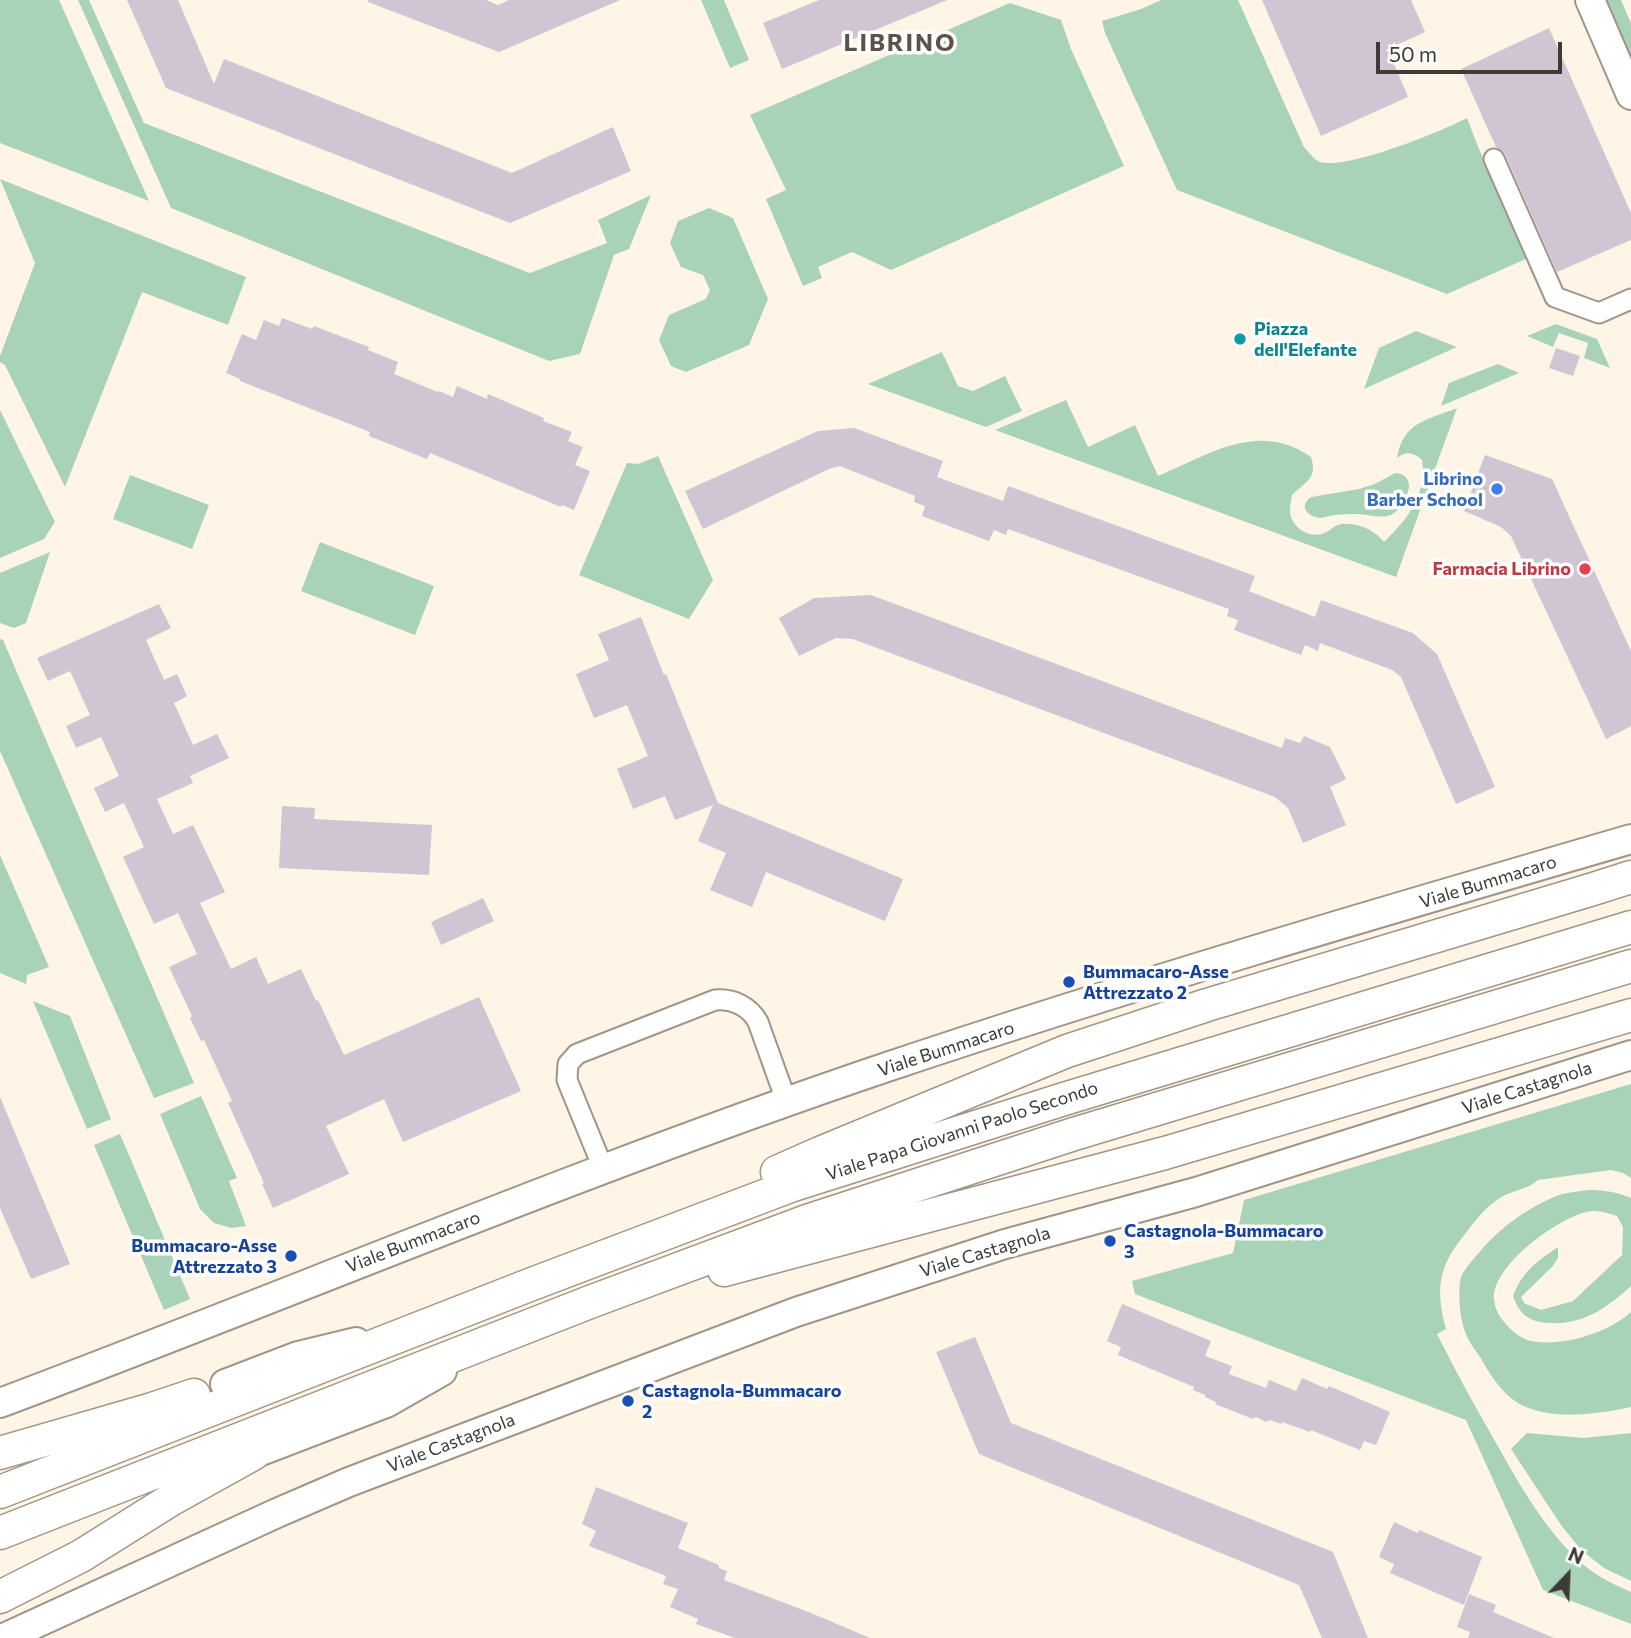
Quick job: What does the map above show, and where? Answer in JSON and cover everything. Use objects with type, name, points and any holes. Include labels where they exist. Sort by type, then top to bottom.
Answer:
[{"type":"main road","points":[[1590,0],[1631,95]]},
{"type":"main road","name":"Viale Bummacaro","points":[[0,1403],[603,1168],[883,1069],[1164,979],[1631,839]]},
{"type":"main road","points":[[532,1284],[820,1153],[1067,1051],[1207,1005],[1631,877]]},
{"type":"main road","name":"Viale Papa Giovanni Paolo Secondo","points":[[228,1393],[301,1364],[430,1324],[793,1185],[1090,1090],[1631,927]]},
{"type":"main road","points":[[0,1533],[250,1446],[323,1417],[512,1332],[807,1221],[1074,1134],[1631,966]]},
{"type":"main road","points":[[590,1302],[760,1261],[1165,1153],[1631,1014]]},
{"type":"main road","name":"Viale Castagnola","points":[[4,1638],[349,1482],[809,1308],[1004,1244],[1196,1192],[1631,1055]]},
{"type":"main road","points":[[0,1452],[152,1409],[228,1393]]},
{"type":"main road","points":[[0,1492],[228,1393]]},
{"type":"main road","points":[[0,1597],[81,1556],[172,1500],[250,1446]]},
{"type":"street","points":[[1494,159],[1555,297],[1599,313],[1631,299]]},
{"type":"street","points":[[603,1168],[567,1080],[568,1064],[578,1054],[716,1000],[723,999],[746,1007],[753,1014],[787,1103]]},
{"type":"green space","points":[[0,0],[59,0],[149,201],[0,143]]},
{"type":"green space","points":[[78,0],[89,0],[144,123],[530,273],[607,243],[598,220],[651,195],[629,249],[614,255],[580,354],[549,361],[171,208]]},
{"type":"green space","points":[[701,0],[724,0],[749,60],[730,68]]},
{"type":"green space","points":[[1161,0],[1238,0],[1304,147],[1320,162],[1333,163],[1371,155],[1416,140],[1467,118],[1528,258],[1447,294],[1177,190],[1105,33],[1102,21]]},
{"type":"green space","points":[[1606,0],[1621,0],[1631,23],[1631,57]]},
{"type":"green space","points":[[1010,3],[1061,20],[1071,49],[1124,166],[891,270],[852,252],[818,267],[822,278],[803,286],[766,199],[786,190],[750,115]]},
{"type":"green space","points":[[0,179],[246,277],[228,325],[142,292],[65,487],[5,365],[0,362],[35,263]]},
{"type":"green space","points":[[709,208],[733,218],[768,299],[749,345],[686,372],[671,366],[659,340],[669,315],[706,299],[710,290],[703,275],[681,267],[670,243],[678,221]]},
{"type":"green space","points":[[1556,324],[1597,339],[1610,368],[1584,358],[1588,343],[1559,333],[1553,347],[1527,336]]},
{"type":"green space","points":[[1416,331],[1457,347],[1364,389],[1379,348]]},
{"type":"green space","points":[[942,352],[958,386],[973,391],[1005,376],[1022,411],[986,427],[868,384]]},
{"type":"green space","points":[[1498,364],[1519,373],[1441,406],[1449,383]]},
{"type":"green space","points":[[1066,400],[1088,447],[1135,425],[1158,476],[1234,445],[1272,441],[1292,446],[1311,457],[1313,464],[1309,479],[1292,495],[1290,514],[1296,526],[1317,535],[1338,525],[1353,524],[1371,531],[1384,542],[1408,515],[1422,484],[1422,460],[1410,453],[1397,458],[1400,446],[1418,424],[1457,408],[1396,577],[995,430]]},
{"type":"green space","points":[[0,410],[55,522],[44,539],[0,558]]},
{"type":"green space","points":[[658,456],[713,580],[689,619],[579,575],[627,463],[638,464]]},
{"type":"green space","points":[[1395,473],[1406,478],[1409,488],[1405,499],[1394,513],[1384,516],[1346,514],[1319,518],[1306,510],[1306,502],[1311,497],[1359,489]]},
{"type":"green space","points":[[130,475],[209,505],[192,549],[113,519]]},
{"type":"green space","points":[[320,542],[434,586],[415,635],[301,591]]},
{"type":"green space","points":[[50,552],[26,623],[14,628],[0,623],[0,573]]},
{"type":"green space","points":[[0,639],[3,640],[194,1083],[154,1098],[0,751]]},
{"type":"green space","points":[[0,855],[49,967],[27,975],[26,984],[0,973]]},
{"type":"green space","points":[[33,1001],[70,1016],[111,1119],[87,1129]]},
{"type":"green space","points":[[1631,1084],[1631,1178],[1611,1170],[1538,1180],[1505,1195],[1491,1205],[1459,1242],[1446,1264],[1440,1299],[1446,1329],[1437,1334],[1512,1470],[1548,1526],[1577,1559],[1593,1572],[1631,1592],[1631,1624],[1543,1590],[1466,1420],[1135,1294],[1132,1281],[1233,1253],[1244,1200]]},
{"type":"green space","points":[[201,1096],[237,1178],[229,1181],[246,1226],[231,1228],[214,1223],[200,1209],[160,1114]]},
{"type":"green space","points":[[120,1134],[190,1299],[164,1310],[94,1145]]},
{"type":"green space","points":[[1589,1190],[1631,1198],[1631,1286],[1594,1314],[1573,1321],[1536,1321],[1518,1308],[1513,1296],[1521,1280],[1537,1262],[1558,1247],[1558,1258],[1521,1297],[1524,1303],[1541,1310],[1573,1301],[1622,1255],[1623,1227],[1617,1216],[1590,1211],[1559,1224],[1528,1246],[1503,1273],[1496,1287],[1494,1300],[1501,1318],[1513,1331],[1527,1340],[1543,1342],[1584,1337],[1610,1326],[1631,1312],[1631,1407],[1565,1415],[1538,1411],[1518,1403],[1505,1392],[1470,1343],[1461,1316],[1461,1278],[1486,1245],[1515,1219],[1562,1194]]},
{"type":"green space","points":[[1527,1433],[1583,1438],[1631,1433],[1631,1581],[1604,1568],[1581,1550],[1561,1525],[1511,1449]]},
{"type":"building","points":[[127,0],[178,0],[214,84],[224,59],[512,173],[613,127],[631,171],[510,223],[166,88]]},
{"type":"building","points":[[368,0],[486,0],[498,5],[509,0],[620,0],[499,52]]},
{"type":"building","points":[[819,0],[947,0],[782,69],[763,23]]},
{"type":"building","points":[[1262,0],[1411,0],[1425,32],[1388,49],[1408,97],[1321,136]]},
{"type":"building","points":[[1549,28],[1631,213],[1631,240],[1557,272],[1505,154],[1496,147],[1461,69]]},
{"type":"building","points":[[282,318],[312,329],[314,326],[369,347],[368,350],[398,362],[394,374],[438,392],[453,397],[457,386],[487,399],[488,394],[572,432],[568,441],[583,447],[575,465],[590,471],[574,510],[430,453],[427,459],[369,436],[370,432],[226,373],[242,334],[256,340],[264,320],[279,326]]},
{"type":"building","points":[[1556,348],[1580,356],[1573,376],[1549,368]]},
{"type":"building","points":[[854,428],[943,461],[937,477],[1003,501],[1008,486],[1255,576],[1249,591],[1315,617],[1321,600],[1413,633],[1437,654],[1495,787],[1456,804],[1401,677],[1392,670],[1320,643],[1318,651],[1305,645],[1301,655],[1234,630],[1238,620],[1227,616],[1229,609],[1008,529],[1006,535],[994,530],[989,541],[922,516],[925,506],[914,502],[915,496],[840,466],[703,529],[685,491],[818,431]]},
{"type":"building","points":[[1485,455],[1552,479],[1631,651],[1631,726],[1606,739],[1511,536],[1501,527],[1464,511]]},
{"type":"building","points":[[871,595],[1282,748],[1285,738],[1300,743],[1304,736],[1330,747],[1346,779],[1330,787],[1346,825],[1303,843],[1288,808],[1275,797],[853,639],[836,638],[799,656],[779,618],[814,598]]},
{"type":"building","points":[[159,604],[171,628],[146,640],[164,680],[177,674],[187,696],[174,703],[193,745],[217,734],[229,758],[190,776],[193,783],[157,799],[173,834],[193,825],[225,892],[200,903],[231,969],[256,957],[268,984],[301,969],[344,1055],[479,997],[521,1091],[403,1142],[384,1099],[326,1126],[349,1174],[273,1208],[228,1103],[232,1101],[204,1040],[201,1041],[190,1018],[192,1016],[169,967],[197,954],[178,913],[154,924],[123,857],[144,847],[124,803],[105,812],[94,788],[119,776],[101,737],[76,748],[66,726],[90,715],[70,671],[48,681],[37,658]]},
{"type":"building","points":[[641,617],[718,803],[903,879],[885,921],[766,872],[752,907],[710,890],[726,853],[698,841],[713,805],[675,820],[665,796],[633,809],[617,769],[648,756],[627,705],[594,718],[576,674],[609,660],[598,634]]},
{"type":"building","points":[[282,806],[315,808],[314,819],[432,825],[429,875],[279,868]]},
{"type":"building","points":[[483,898],[494,921],[441,945],[431,922]]},
{"type":"building","points":[[0,1097],[70,1264],[31,1279],[0,1208]]},
{"type":"building","points":[[1122,1304],[1211,1341],[1205,1356],[1232,1366],[1229,1374],[1266,1388],[1269,1380],[1296,1391],[1302,1378],[1327,1389],[1329,1386],[1390,1412],[1376,1445],[1364,1441],[1360,1450],[1311,1430],[1310,1432],[1282,1422],[1266,1422],[1256,1417],[1253,1419],[1215,1404],[1216,1402],[1205,1395],[1193,1390],[1194,1387],[1118,1355],[1121,1347],[1107,1341]]},
{"type":"building","points":[[975,1337],[1011,1423],[1333,1552],[1368,1638],[1322,1638],[1299,1585],[979,1454],[936,1352]]},
{"type":"building","points":[[596,1487],[688,1523],[678,1548],[719,1565],[719,1568],[727,1571],[724,1580],[870,1638],[735,1638],[696,1624],[698,1619],[670,1607],[678,1589],[663,1584],[666,1576],[589,1546],[596,1531],[582,1524]]},
{"type":"building","points":[[1394,1522],[1482,1557],[1464,1605],[1390,1573],[1394,1564],[1379,1557]]},
{"type":"building","points":[[1469,1594],[1496,1605],[1493,1612],[1554,1638],[1468,1638],[1470,1632],[1457,1627]]},
{"type":"place","name":"Piazza dell'Elefante","points":[[1240,339]]},
{"type":"place","name":"Librino Barber School","points":[[1497,489]]},
{"type":"place","name":"Farmacia Librino","points":[[1585,569]]},
{"type":"place","name":"Bummacaro-Asse Attrezzato 2","points":[[1069,982]]},
{"type":"place","name":"Castagnola-Bummacaro 3","points":[[1110,1241]]},
{"type":"place","name":"Bummacaro-Asse Attrezzato 3","points":[[291,1256]]},
{"type":"place","name":"Castagnola-Bummacaro 2","points":[[628,1401]]},
{"type":"district","name":"LIBRINO","points":[[900,43]]}]
